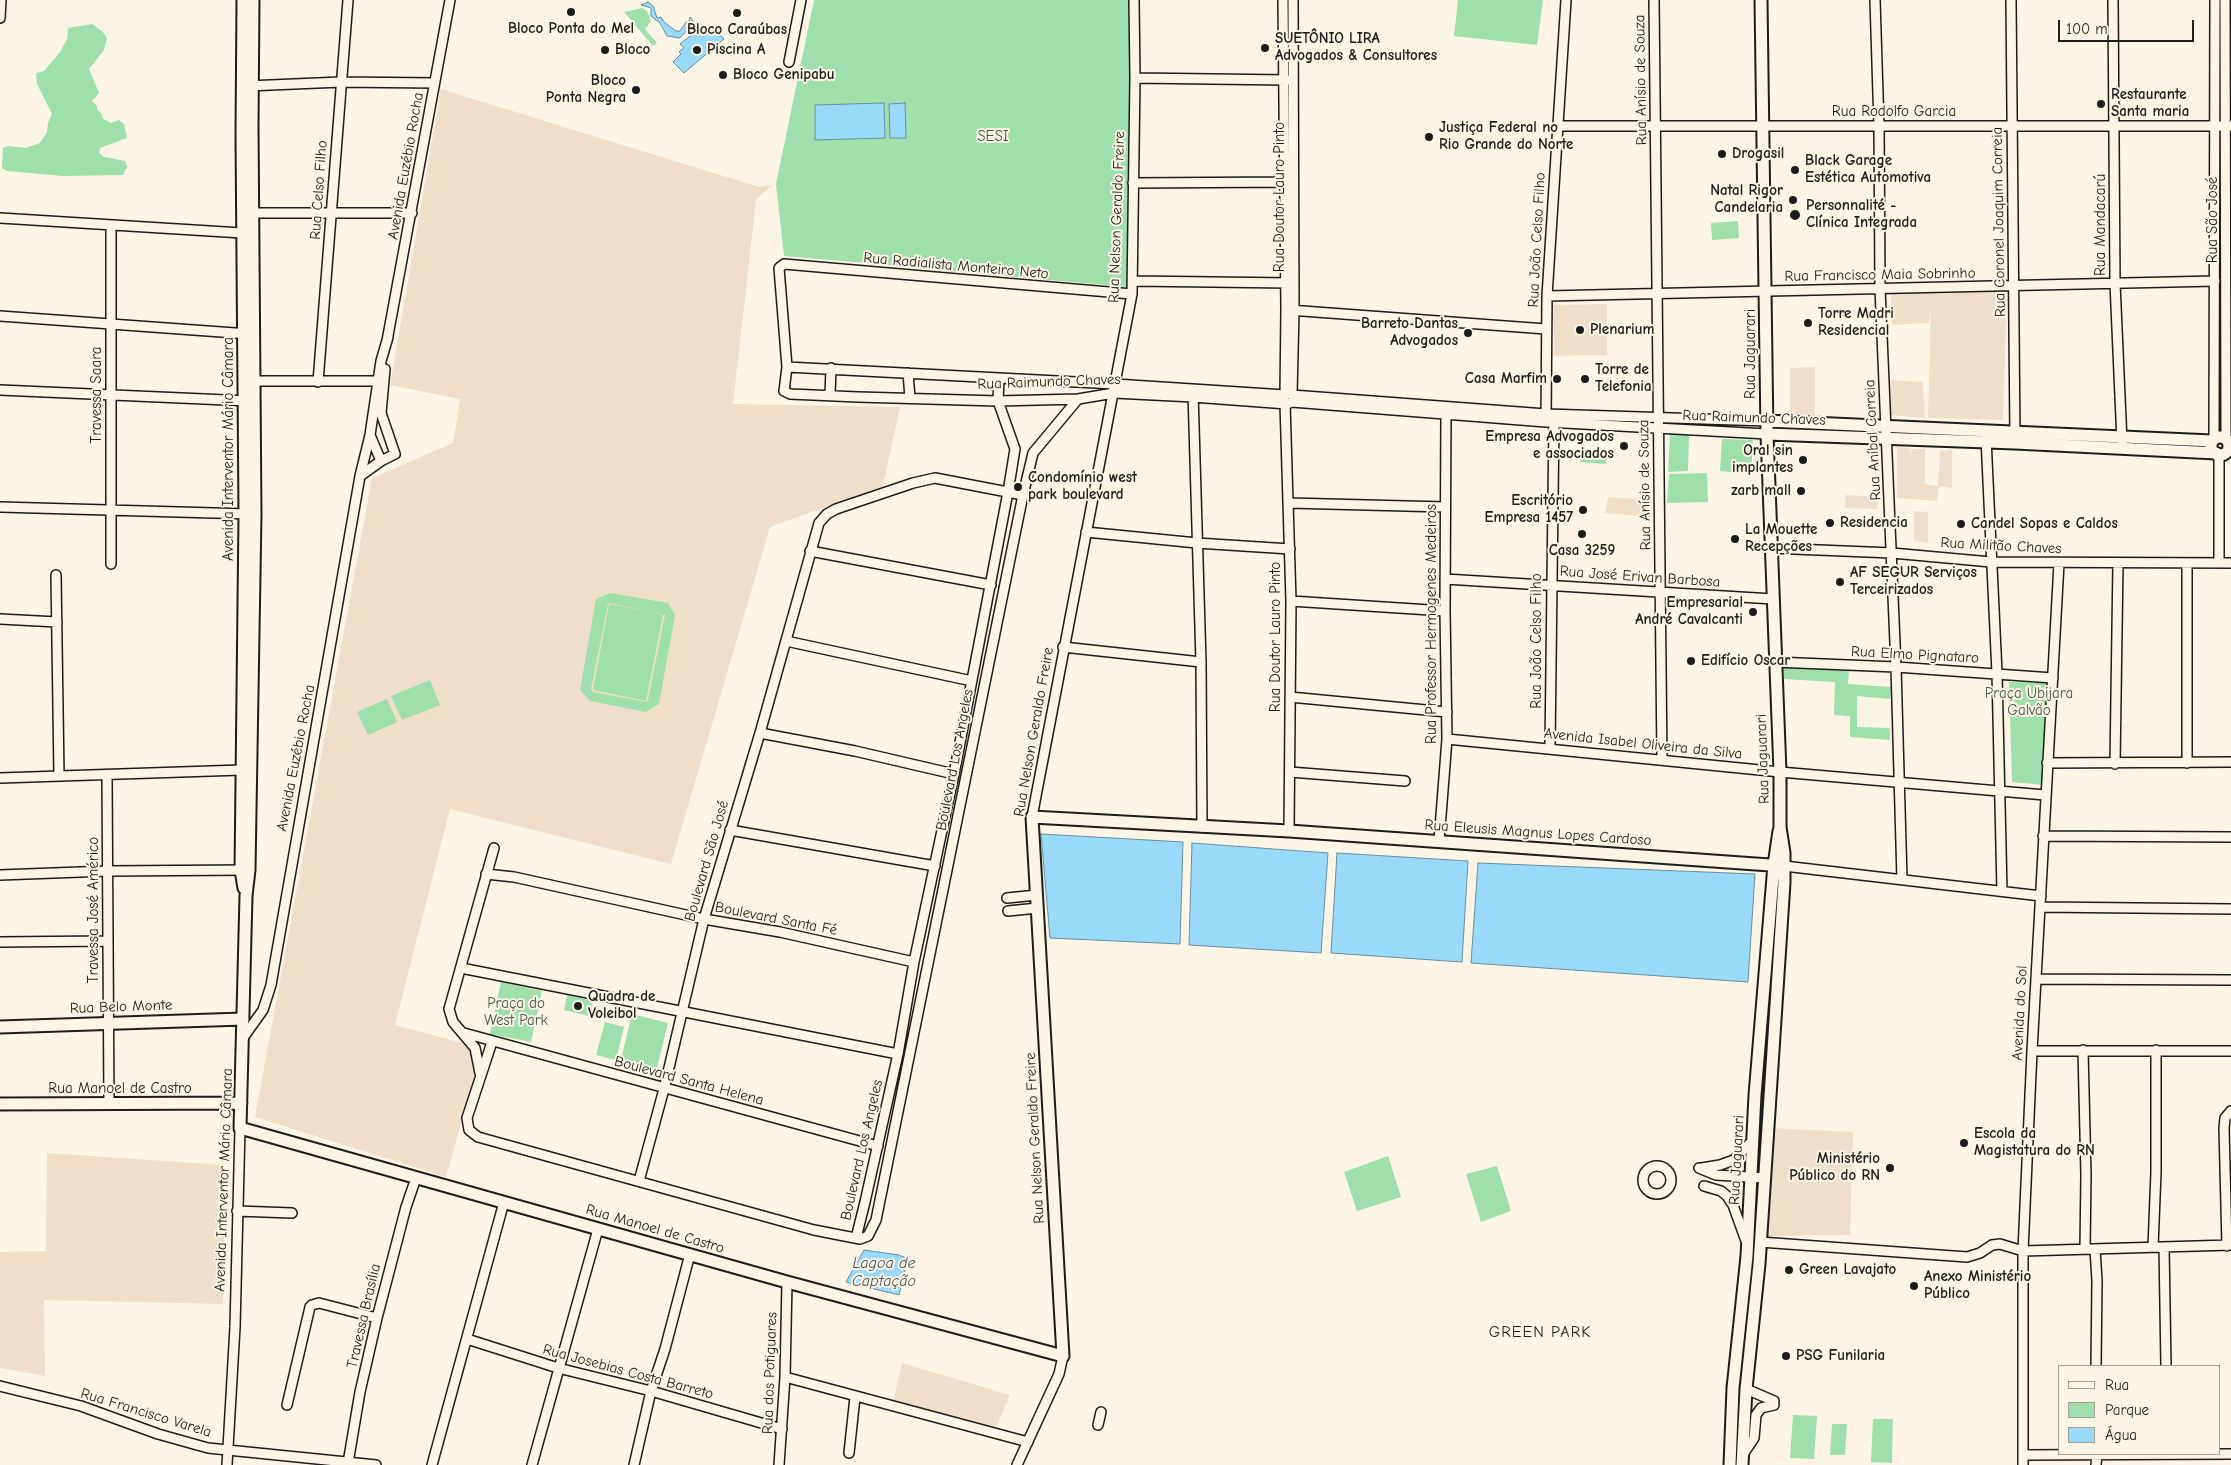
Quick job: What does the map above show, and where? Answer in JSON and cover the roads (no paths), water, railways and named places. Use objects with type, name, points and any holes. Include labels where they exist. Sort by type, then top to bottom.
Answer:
[{"type":"main road","name":"Avenida Interventor Mário Câmara","points":[[243,0],[247,86],[250,514],[245,870]]},
{"type":"main road","name":"Avenida Interventor Mário Câmara","points":[[247,86],[253,0]]},
{"type":"main road","name":"Rua Jaguarari","points":[[1730,1465],[1733,1388],[1748,1245],[1752,1141],[1779,865],[1783,842],[1780,827],[1780,772],[1767,434],[1761,0]]},
{"type":"main road","name":"Avenida Interventor Mário Câmara","points":[[248,212],[242,233],[249,334]]},
{"type":"main road","name":"Rua Raimundo Chaves","points":[[1767,421],[1886,433]]},
{"type":"main road","name":"Rua Raimundo Chaves","points":[[1767,434],[1886,433],[2015,438],[2122,437],[2213,440],[2219,437],[2225,447],[2122,450],[2015,438]]},
{"type":"main road","name":"Avenida Interventor Mário Câmara","points":[[240,1128],[246,896],[241,770],[249,626]]},
{"type":"main road","name":"Rua Eleusis Magnus Lopes Cardoso","points":[[1032,817],[1290,831],[1779,865]]},
{"type":"main road","name":"Rua Nelson Geraldo Freire","points":[[1032,817],[1063,1356]]},
{"type":"main road","name":"Rua Jaguarari","points":[[1742,1461],[1746,1389],[1760,1242],[1778,996],[1779,865]]},
{"type":"main road","name":"Rua Belo Monte","points":[[0,1027],[243,1019]]},
{"type":"main road","name":"Rua Manoel de Castro","points":[[0,1104],[241,1103]]},
{"type":"main road","name":"Rua Manoel de Castro","points":[[240,1128],[787,1282],[1063,1356]]},
{"type":"street","points":[[0,18],[1,0]]},
{"type":"street","name":"Rua Celso Filho","points":[[318,382],[348,0]]},
{"type":"street","name":"Avenida Euzébio Rocha","points":[[243,1038],[263,1010],[271,985],[360,476],[381,381],[450,0]]},
{"type":"street","points":[[789,62],[801,0]]},
{"type":"street","name":"Rua Nelson Geraldo Freire","points":[[1032,817],[1132,294],[1135,78],[1134,0]]},
{"type":"street","name":"Rua Doutor Lauro Pinto","points":[[1283,0],[1288,80],[1290,262],[1288,399],[1291,601],[1290,831]]},
{"type":"street","name":"Rua Doutor Lauro Pinto","points":[[1288,80],[1293,0]]},
{"type":"street","name":"Rua João Celso Filho","points":[[1550,748],[1550,418],[1546,329],[1566,0]]},
{"type":"street","name":"Rua Anísio de Souza","points":[[1654,0],[1662,759]]},
{"type":"street","name":"Rua Aníbal Correia","points":[[1875,0],[1879,126],[1880,288],[1892,553],[1902,879]]},
{"type":"street","name":"Rua Coronel Joaquim Correia","points":[[2011,0],[2015,438]]},
{"type":"street","name":"Rua Mandacarú","points":[[2113,0],[2116,126],[2115,283],[2122,450]]},
{"type":"street","name":"Rua São José","points":[[2213,440],[2216,126],[2215,0]]},
{"type":"street","name":"Rua São José","points":[[2219,563],[2225,447],[2228,280],[2229,126],[2225,0]]},
{"type":"street","points":[[1135,78],[1288,80]]},
{"type":"street","points":[[247,86],[341,82],[434,83]]},
{"type":"street","name":"Rua Rodolfo Garcia","points":[[1557,126],[2229,126]]},
{"type":"street","points":[[1133,183],[1289,182]]},
{"type":"street","points":[[248,212],[412,213]]},
{"type":"street","points":[[0,218],[242,233]]},
{"type":"street","name":"Travessa Saara","points":[[111,225],[111,564]]},
{"type":"street","name":"Rua Radialista Monteiro Neto","points":[[787,367],[780,268],[784,264],[1132,294]]},
{"type":"street","name":"Rua Francisco Maia Sobrinho","points":[[1547,296],[2215,280]]},
{"type":"street","points":[[1133,281],[1290,283]]},
{"type":"street","points":[[1290,310],[1546,329]]},
{"type":"street","points":[[0,316],[249,334]]},
{"type":"street","name":"Rua Raimundo Chaves","points":[[1193,393],[1114,394],[1078,399],[998,401],[785,392],[787,367],[831,368],[1115,384],[1193,393],[1550,418],[1659,429],[1767,434]]},
{"type":"street","points":[[830,395],[831,368]]},
{"type":"street","points":[[2214,371],[2226,371]]},
{"type":"street","points":[[908,373],[910,398]]},
{"type":"street","name":"Boulevard Los Angeles","points":[[999,378],[998,401],[1015,449],[1008,492],[954,774],[914,962],[898,1054],[866,1202],[856,1238],[864,1239],[871,1233],[878,1206],[1033,452],[1078,399]]},
{"type":"street","points":[[249,381],[381,381]]},
{"type":"street","name":"Avenida Euzébio Rocha","points":[[360,476],[381,461],[395,454],[382,413],[381,381]]},
{"type":"street","points":[[0,390],[249,401]]},
{"type":"street","points":[[1193,393],[1201,662],[1202,826]]},
{"type":"street","name":"Rua Professor Hermogenes Medeiros","points":[[1439,841],[1447,739],[1445,611],[1446,411]]},
{"type":"street","name":"Rua Raimundo Chaves","points":[[1550,418],[1659,417],[1767,421]]},
{"type":"street","points":[[370,435],[381,461]]},
{"type":"street","points":[[1986,437],[1997,673],[2002,891]]},
{"type":"street","points":[[1015,449],[1033,452]]},
{"type":"street","name":"Boulevard São José","points":[[639,1181],[664,1089],[704,919],[760,733],[819,523],[827,514],[913,482],[935,478],[1023,495]]},
{"type":"street","points":[[1289,503],[1445,507]]},
{"type":"street","points":[[0,506],[250,514]]},
{"type":"street","points":[[1086,532],[1197,543],[1290,549]]},
{"type":"street","name":"Rua Militão Chaves","points":[[1770,548],[1892,553],[1991,562],[2231,563]]},
{"type":"street","points":[[810,551],[991,585]]},
{"type":"street","name":"Avenida do Sol","points":[[2024,1465],[2024,1251],[2032,1050],[2059,562]]},
{"type":"street","points":[[2115,764],[2118,563]]},
{"type":"street","points":[[2187,563],[2187,763]]},
{"type":"street","points":[[56,575],[59,776]]},
{"type":"street","name":"Rua José Erivan Barbosa","points":[[1445,579],[1773,599]]},
{"type":"street","points":[[1291,601],[1332,608],[1445,611]]},
{"type":"street","points":[[0,619],[57,622]]},
{"type":"street","points":[[786,641],[972,681]]},
{"type":"street","points":[[1063,647],[1201,662]]},
{"type":"street","name":"Rua Elmo Pignataro","points":[[1775,662],[1896,667],[2053,678]]},
{"type":"street","points":[[1290,697],[1447,712]]},
{"type":"street","points":[[966,710],[968,716],[972,718],[976,717],[979,712]]},
{"type":"street","points":[[760,733],[854,751],[954,774]]},
{"type":"street","name":"Avenida Isabel Oliveira da Silva","points":[[1447,739],[1780,772],[2045,795]]},
{"type":"street","points":[[959,745],[962,741],[966,740],[972,745]]},
{"type":"street","points":[[2048,763],[2231,762]]},
{"type":"street","points":[[0,778],[107,776],[241,770]]},
{"type":"street","points":[[1290,772],[1404,781]]},
{"type":"street","name":"Travessa José Américo","points":[[107,776],[108,1104]]},
{"type":"street","points":[[730,830],[935,866]]},
{"type":"street","points":[[2043,836],[2231,836]]},
{"type":"street","points":[[481,1076],[477,1052],[464,1033],[453,1022],[449,1009],[494,848]]},
{"type":"street","name":"Rua Eleusis Magnus Lopes Cardoso","points":[[1779,865],[2040,896]]},
{"type":"street","points":[[0,876],[107,871],[245,870]]},
{"type":"street","name":"Boulevard Santa Fé","points":[[486,874],[514,878],[704,919],[780,932],[914,962]]},
{"type":"street","points":[[929,894],[936,902],[942,897]]},
{"type":"street","points":[[1007,898],[1037,894]]},
{"type":"street","points":[[2040,907],[2231,909]]},
{"type":"street","points":[[1008,911],[1038,908]]},
{"type":"street","points":[[921,932],[930,928],[934,933]]},
{"type":"street","points":[[0,942],[107,941]]},
{"type":"street","points":[[461,968],[898,1054]]},
{"type":"street","points":[[2036,979],[2231,980]]},
{"type":"street","name":"Boulevard Santa Helena","points":[[464,1033],[878,1146]]},
{"type":"street","points":[[492,1042],[467,1118],[469,1130],[474,1135],[814,1230],[856,1238]]},
{"type":"street","points":[[2032,1050],[2231,1051]]},
{"type":"street","points":[[2083,1050],[2086,1166],[2085,1249]]},
{"type":"street","points":[[2153,1247],[2156,1172],[2156,1050]]},
{"type":"street","points":[[1760,1242],[1957,1257],[1974,1256],[1992,1245],[2000,1244],[2024,1251],[2229,1246],[2224,1128],[2225,1118],[2231,1111]]},
{"type":"street","name":"Avenida Interventor Mário Câmara","points":[[227,1465],[235,1327],[240,1128]]},
{"type":"street","points":[[1752,1141],[1734,1160],[1720,1166],[1699,1168],[1716,1175],[1764,1178]]},
{"type":"street","name":"Travessa Brasília","points":[[348,1463],[360,1392],[377,1318],[406,1207],[416,1178]]},
{"type":"street","points":[[1704,1186],[1721,1191],[1727,1196],[1733,1205],[1748,1245]]},
{"type":"street","points":[[432,1465],[504,1202]]},
{"type":"street","points":[[866,1202],[878,1206]]},
{"type":"street","points":[[238,1211],[292,1213]]},
{"type":"street","points":[[532,1465],[598,1229]]},
{"type":"street","points":[[2164,1247],[2166,1365]]},
{"type":"street","points":[[2094,1249],[2097,1281],[2096,1365]]},
{"type":"street","points":[[634,1465],[651,1392],[665,1349],[690,1254]]},
{"type":"street","name":"Rua dos Potiguares","points":[[779,1465],[786,1377],[787,1282]]},
{"type":"street","points":[[287,1405],[312,1305],[319,1303],[377,1318]]},
{"type":"street","name":"Rua Josebias Costa Barreto","points":[[467,1339],[558,1368],[782,1429]]},
{"type":"street","name":"Rua Nelson Geraldo Freire","points":[[1017,1465],[1059,1374],[1063,1356]]},
{"type":"street","points":[[786,1377],[1028,1442]]},
{"type":"street","name":"Rua Francisco Varela","points":[[0,1386],[81,1406],[187,1442],[229,1451],[376,1465]]},
{"type":"street","points":[[1742,1461],[1754,1438],[1756,1414],[1760,1408],[1774,1403],[1746,1389]]},
{"type":"street","points":[[850,1453],[855,1397]]},
{"type":"street","points":[[1098,1425],[1102,1412]]},
{"type":"street","points":[[2023,1454],[2058,1454]]},
{"type":"water","points":[[648,2],[653,6],[657,18],[661,17],[664,22],[676,31],[680,31],[686,22],[689,22],[690,17],[696,25],[689,28],[680,38],[667,36],[660,23],[651,16],[651,8],[641,5]]},
{"type":"water","name":"Piscina A","points":[[714,28],[724,39],[684,73],[673,62],[684,48],[680,44],[698,30],[702,34],[706,31],[708,33]]},
{"type":"water","points":[[884,103],[885,138],[815,140],[815,105]]},
{"type":"water","points":[[905,103],[906,138],[890,138],[889,104]]},
{"type":"water","points":[[1041,834],[1183,842],[1180,944],[1050,938]]},
{"type":"water","points":[[1192,843],[1328,853],[1321,953],[1189,945]]},
{"type":"water","points":[[1337,853],[1468,861],[1462,962],[1331,953]]},
{"type":"water","points":[[1478,863],[1755,874],[1748,982],[1471,963]]},
{"type":"water","name":"Lagoa de Captação","points":[[864,1250],[899,1255],[908,1259],[899,1295],[846,1282]]},
{"type":"place","name":"Bloco Ponta do Mel","points":[[571,12]]},
{"type":"place","name":"Bloco Caraúbas","points":[[737,13]]},
{"type":"place","name":"SUETÔNIO LIRA Advogados & Consultores","points":[[1265,48]]},
{"type":"place","name":"Bloco","points":[[605,50]]},
{"type":"place","name":"Piscina A","points":[[697,50]]},
{"type":"place","name":"Bloco Genipabu","points":[[723,75]]},
{"type":"place","name":"Bloco Ponta Negra","points":[[636,90]]},
{"type":"place","name":"Restaurante Santa maria","points":[[2101,104]]},
{"type":"place","name":"Justiça Federal no Rio Grande do Norte","points":[[1429,137]]},
{"type":"place","name":"Drogasil","points":[[1722,154]]},
{"type":"place","name":"Black Garage Estética Automotiva","points":[[1795,170]]},
{"type":"place","name":"Natal Rigor Candelaria","points":[[1793,200]]},
{"type":"place","name":"Personnalité - Clínica Integrada","points":[[1795,215]]},
{"type":"place","name":"Torre Madri Residencial","points":[[1808,323]]},
{"type":"place","name":"Plenarium","points":[[1580,330]]},
{"type":"place","name":"Barreto Dantas Advogados","points":[[1468,333]]},
{"type":"place","name":"Casa Marfim","points":[[1557,379]]},
{"type":"place","name":"Torre de Telefonia","points":[[1585,379]]},
{"type":"place","name":"Empresa Advogados e associados","points":[[1624,446]]},
{"type":"place","name":"Oral sin implantes","points":[[1803,460]]},
{"type":"place","name":"Condomínio west park boulevard","points":[[1018,487]]},
{"type":"place","name":"zarb mall","points":[[1801,491]]},
{"type":"place","name":"Escritório Empresa 1457","points":[[1583,510]]},
{"type":"place","name":"Residencia","points":[[1830,523]]},
{"type":"place","name":"Candel Sopas e Caldos","points":[[1961,524]]},
{"type":"place","name":"Casa 3259","points":[[1582,534]]},
{"type":"place","name":"La Mouette Recepções","points":[[1735,539]]},
{"type":"place","name":"AF SEGUR Serviços Terceirizados","points":[[1840,582]]},
{"type":"place","name":"Empresarial André Cavalcanti","points":[[1753,612]]},
{"type":"place","name":"Edifício Oscar","points":[[1691,661]]},
{"type":"place","name":"Quadra de Voleibol","points":[[578,1006]]},
{"type":"place","name":"Escola da Magistatura do RN","points":[[1964,1143]]},
{"type":"place","name":"Ministério Público do RN","points":[[1890,1168]]},
{"type":"place","name":"Green Lavajato","points":[[1789,1270]]},
{"type":"place","name":"Anexo Ministério Público","points":[[1914,1286]]},
{"type":"place","name":"PSG Funilaria","points":[[1786,1356]]},
{"type":"district","name":"GREEN PARK","points":[[1540,1332]]},
{"type":"park label","name":"SESI","points":[[993,137]]},
{"type":"park label","name":"Praça Ubijara Galvão","points":[[2029,702]]},
{"type":"park label","name":"Praça do West Park","points":[[516,1012]]}]
